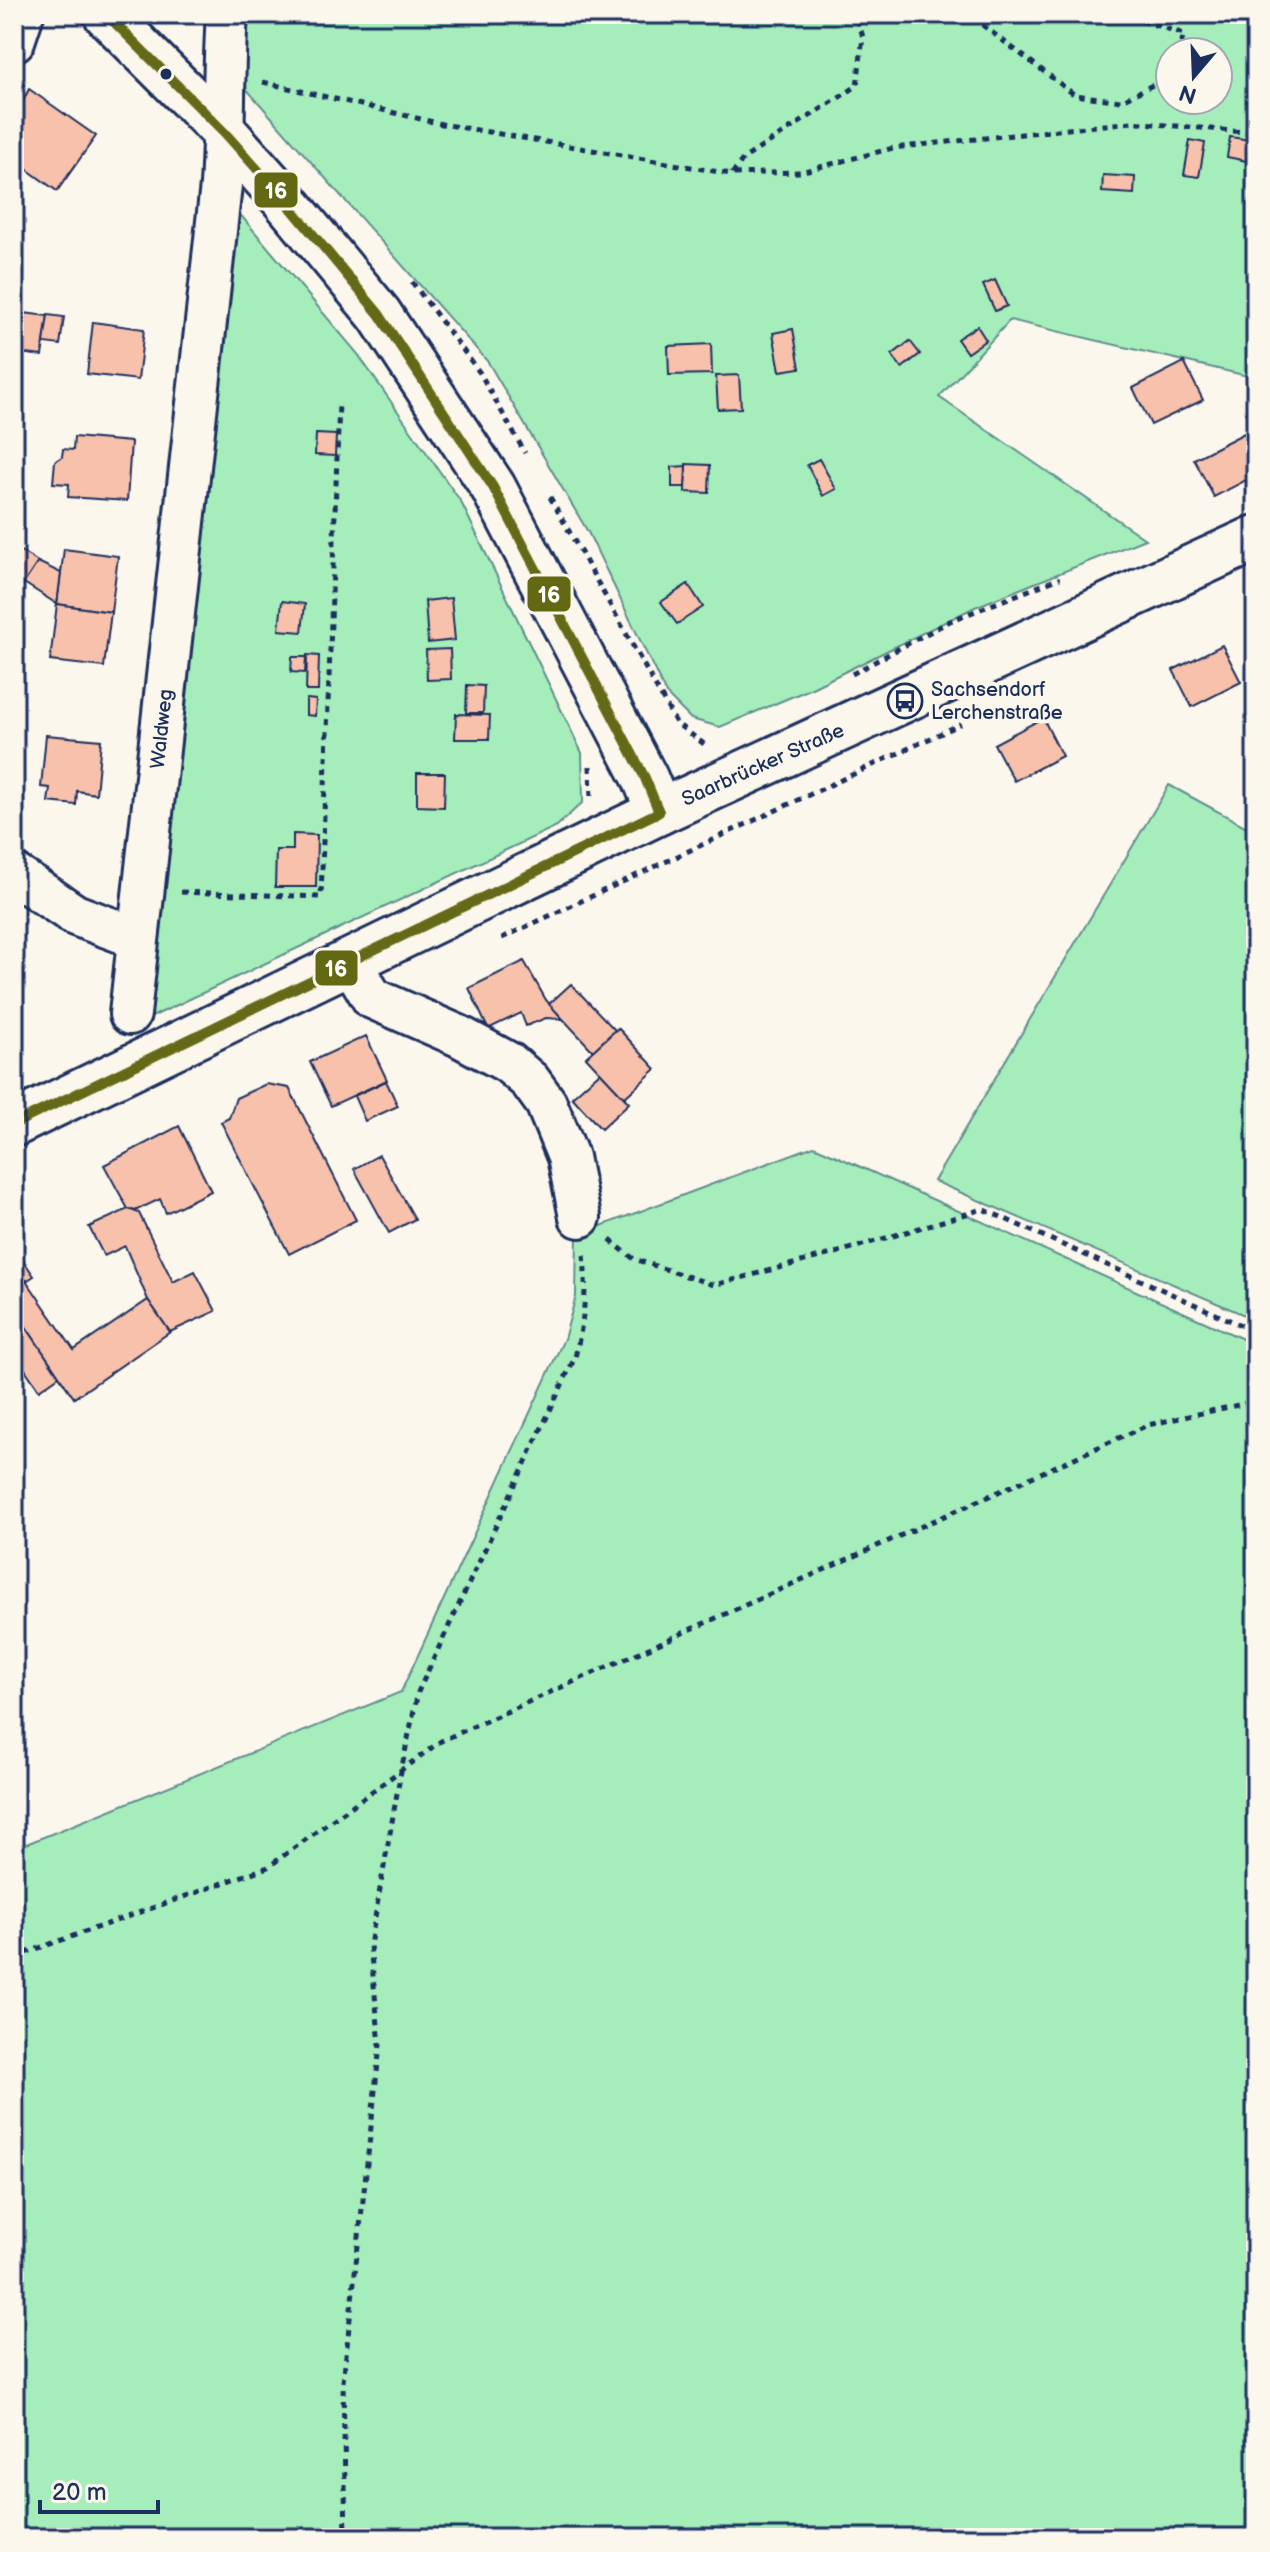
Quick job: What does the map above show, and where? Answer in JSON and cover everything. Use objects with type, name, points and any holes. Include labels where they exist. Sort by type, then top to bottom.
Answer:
[{"type":"main road","points":[[106,14],[225,133],[379,314],[493,487],[645,778],[659,812]]},
{"type":"main road","name":"Saarbrücker Straße","points":[[14,1124],[659,812],[1256,538]]},
{"type":"street","points":[[14,41],[23,14]]},
{"type":"street","name":"Waldweg","points":[[130,1014],[220,201],[225,133],[223,73],[227,14]]},
{"type":"street","points":[[14,874],[75,915],[137,938]]},
{"type":"street","points":[[350,961],[372,998],[459,1036],[509,1063],[530,1081],[546,1103],[568,1157],[580,1217]]},
{"type":"path","points":[[731,174],[743,159],[857,86],[863,37],[856,14]]},
{"type":"path","points":[[961,14],[977,21],[1075,95],[1121,101],[1154,84]]},
{"type":"path","points":[[1119,14],[1183,36]]},
{"type":"path","points":[[223,73],[442,124],[731,174],[800,172],[893,148],[1132,122],[1256,133]]},
{"type":"path","points":[[144,890],[321,897],[339,402]]},
{"type":"path","points":[[589,752],[592,805]]},
{"type":"path","points":[[580,1217],[634,1259],[714,1285],[983,1209],[1256,1332]]},
{"type":"path","points":[[346,2538],[343,2382],[380,2045],[370,1945],[418,1692],[575,1357],[584,1321],[587,1288],[580,1217]]},
{"type":"path","points":[[14,1957],[268,1867],[441,1741],[1148,1425],[1256,1401]]},
{"type":"green space","points":[[240,14],[1256,14],[1256,378],[1010,320],[939,397],[1145,539],[975,607],[810,689],[720,727],[691,719],[666,694],[588,532],[488,362],[235,76]]},
{"type":"green space","points":[[233,206],[357,353],[461,502],[582,753],[583,802],[557,826],[143,1021]]},
{"type":"green space","points":[[1169,785],[1256,832],[1256,1320],[934,1181]]},
{"type":"green space","points":[[814,1146],[1256,1345],[1256,2538],[14,2538],[14,1849],[401,1692],[564,1339],[576,1296],[577,1235]]},
{"type":"building","points":[[29,89],[96,136],[57,191],[14,160],[14,119]]},
{"type":"building","points":[[1230,137],[1251,140],[1247,161],[1227,157]]},
{"type":"building","points":[[1190,140],[1205,143],[1199,177],[1184,175]]},
{"type":"building","points":[[1103,175],[1135,177],[1134,194],[1102,192]]},
{"type":"building","points":[[995,280],[1007,306],[995,311],[983,285]]},
{"type":"building","points":[[24,313],[48,316],[42,356],[19,353]]},
{"type":"building","points":[[48,315],[64,317],[60,345],[44,343]]},
{"type":"building","points":[[93,322],[144,329],[138,380],[87,374]]},
{"type":"building","points":[[977,326],[986,340],[967,353],[957,339]]},
{"type":"building","points":[[793,329],[800,368],[780,371],[773,333]]},
{"type":"building","points":[[910,341],[920,354],[902,368],[892,355]]},
{"type":"building","points":[[711,344],[712,374],[669,375],[668,346]]},
{"type":"building","points":[[1184,362],[1203,400],[1151,425],[1133,388]]},
{"type":"building","points":[[739,375],[741,408],[718,409],[716,376]]},
{"type":"building","points":[[1256,427],[1256,475],[1214,497],[1194,459]]},
{"type":"building","points":[[316,434],[336,435],[335,456],[315,455]]},
{"type":"building","points":[[74,437],[131,442],[127,501],[68,497],[69,484],[53,483],[55,461],[62,457],[63,449],[73,450]]},
{"type":"building","points":[[819,459],[836,489],[823,496],[807,465]]},
{"type":"building","points":[[686,464],[710,465],[709,493],[685,492]]},
{"type":"building","points":[[686,466],[685,487],[672,487],[672,467]]},
{"type":"building","points":[[14,547],[38,562],[14,599]]},
{"type":"building","points":[[64,549],[118,556],[111,612],[57,604]]},
{"type":"building","points":[[38,562],[61,573],[57,604],[24,583]]},
{"type":"building","points":[[688,584],[703,607],[677,624],[661,602]]},
{"type":"building","points":[[451,598],[455,640],[428,643],[425,601]]},
{"type":"building","points":[[282,601],[305,604],[302,632],[279,630]]},
{"type":"building","points":[[57,604],[111,612],[104,667],[50,661]]},
{"type":"building","points":[[1222,645],[1241,682],[1192,707],[1173,670]]},
{"type":"building","points":[[450,649],[451,679],[427,680],[426,650]]},
{"type":"building","points":[[307,655],[319,656],[318,691],[306,691]]},
{"type":"building","points":[[292,657],[306,657],[305,673],[291,672]]},
{"type":"building","points":[[467,685],[484,686],[483,713],[466,713]]},
{"type":"building","points":[[306,699],[316,700],[315,716],[306,715]]},
{"type":"building","points":[[456,714],[490,715],[489,739],[455,739]]},
{"type":"building","points":[[1043,718],[1062,756],[1014,781],[994,744]]},
{"type":"building","points":[[46,735],[101,740],[96,794],[77,791],[76,805],[48,802],[50,788],[41,787]]},
{"type":"building","points":[[417,773],[445,773],[444,807],[417,806]]},
{"type":"building","points":[[293,834],[317,835],[316,887],[275,887],[276,850],[293,850]]},
{"type":"building","points":[[524,961],[546,1000],[563,1019],[546,1018],[526,1026],[521,1013],[488,1029],[469,988]]},
{"type":"building","points":[[571,984],[615,1030],[593,1051],[549,1004]]},
{"type":"building","points":[[618,1028],[656,1069],[624,1098],[586,1057]]},
{"type":"building","points":[[366,1036],[387,1080],[331,1106],[310,1062]]},
{"type":"building","points":[[600,1072],[629,1103],[601,1129],[572,1097]]},
{"type":"building","points":[[386,1081],[398,1106],[365,1121],[354,1096]]},
{"type":"building","points":[[266,1084],[289,1088],[356,1220],[289,1254],[221,1122],[229,1118],[236,1098]]},
{"type":"building","points":[[179,1126],[211,1191],[166,1213],[160,1199],[135,1211],[128,1209],[104,1165]]},
{"type":"building","points":[[379,1155],[415,1219],[389,1233],[354,1169]]},
{"type":"building","points":[[128,1209],[139,1213],[173,1282],[195,1271],[216,1311],[170,1332],[148,1300],[125,1246],[104,1256],[89,1227]]},
{"type":"building","points":[[14,1247],[34,1276],[14,1289]]},
{"type":"building","points":[[26,1280],[74,1350],[148,1300],[170,1332],[74,1398],[14,1309],[14,1289]]},
{"type":"building","points":[[14,1309],[59,1376],[39,1390],[14,1353]]},
{"type":"transit line","name":"16","points":[[106,14],[225,133],[379,314],[493,487],[645,778],[659,812]]},
{"type":"transit line","name":"16","points":[[14,1124],[659,812]]},
{"type":"place","name":"Sachsendorf Lerchenstraße","points":[[905,701]]}]
